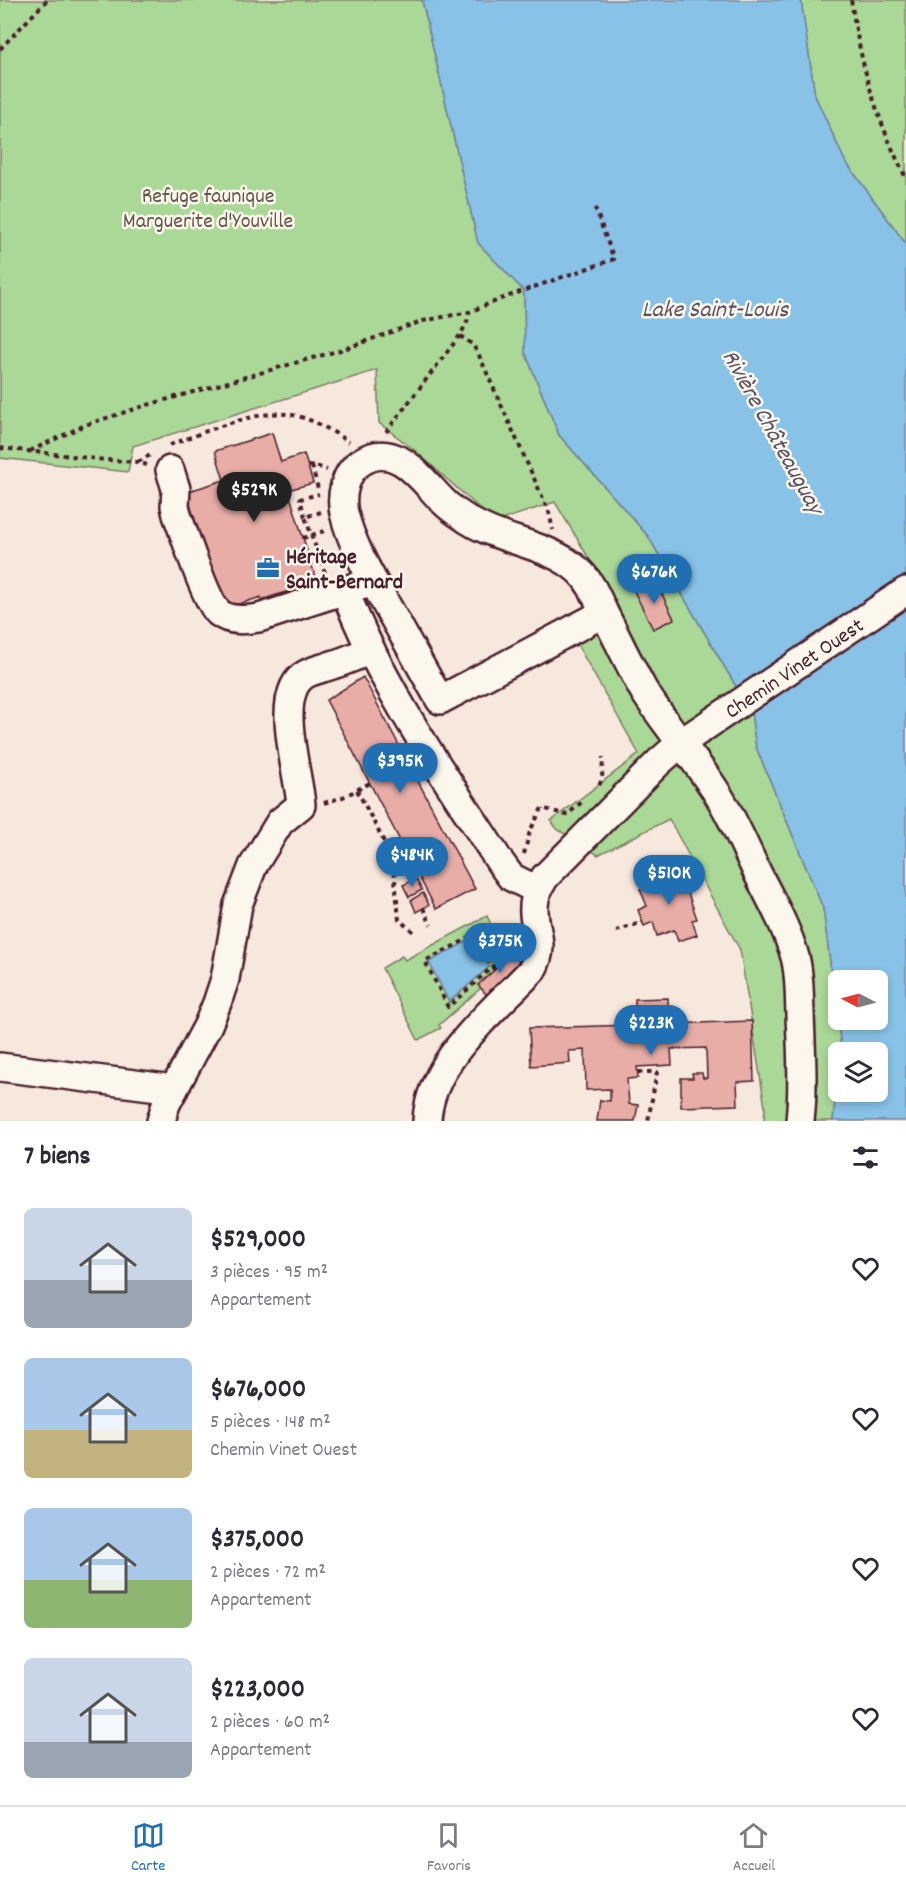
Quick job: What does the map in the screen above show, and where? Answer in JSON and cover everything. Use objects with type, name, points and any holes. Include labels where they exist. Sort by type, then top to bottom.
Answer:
[{"type":"street","points":[[604,613],[440,700],[363,561],[347,523],[343,501],[347,480],[353,468],[373,457],[386,456],[397,459],[408,465],[444,502],[463,517],[498,535],[563,558],[585,576],[652,704],[682,742],[725,805],[795,955],[798,974],[802,1078],[800,1121]]},
{"type":"street","points":[[161,458],[176,489],[177,515],[206,592],[219,613],[245,620],[259,618],[336,584],[373,580]]},
{"type":"street","points":[[336,584],[418,735],[506,872],[511,877],[537,890],[534,901],[540,945],[537,963],[456,1052],[433,1089],[427,1121]]},
{"type":"street","name":"Chemin Vinet Ouest","points":[[537,890],[545,877],[659,762],[682,742],[906,591]]},
{"type":"street","points":[[161,1121],[166,1104],[208,1025],[217,1003],[225,979],[238,905],[253,866],[280,822],[302,805],[290,730],[290,702],[294,685],[304,675],[371,650]]},
{"type":"street","points":[[0,1067],[174,1089]]},
{"type":"path","points":[[0,49],[47,0]]},
{"type":"path","points":[[851,0],[862,62],[871,94],[881,124],[906,178]]},
{"type":"path","points":[[30,452],[85,425],[344,349],[423,321],[469,312],[614,259],[596,208]]},
{"type":"path","points":[[386,432],[460,336],[469,312]]},
{"type":"path","points":[[460,336],[472,344],[478,353],[549,512],[553,532]]},
{"type":"path","points":[[0,448],[138,462],[161,458],[202,432],[253,417],[284,413],[313,422],[339,435],[354,446]]},
{"type":"path","points":[[308,466],[319,467],[333,473]]},
{"type":"path","points":[[319,493],[300,499],[312,535],[336,584]]},
{"type":"path","points":[[305,517],[325,512]]},
{"type":"path","points":[[303,538],[312,535]]},
{"type":"path","points":[[641,566],[650,583]]},
{"type":"path","points":[[598,787],[602,780],[603,757]]},
{"type":"path","points":[[302,805],[321,804],[344,798],[370,783]]},
{"type":"path","points":[[357,790],[393,859],[399,920],[415,933]]},
{"type":"path","points":[[524,856],[530,831],[542,808],[567,815],[590,794]]},
{"type":"path","points":[[423,908],[431,925]]},
{"type":"path","points":[[616,931],[642,922]]},
{"type":"path","points":[[475,935],[494,969],[448,1007],[425,962],[475,935]]},
{"type":"path","points":[[638,1072],[657,1072],[648,1121]]},
{"type":"green space","name":"Refuge faunique Marguerite d'Youville","points":[[0,0],[422,0],[478,243],[524,291],[525,352],[559,435],[648,536],[751,712],[756,747],[823,908],[831,970],[828,970],[828,1030],[839,1030],[840,1042],[828,1042],[828,1102],[835,1102],[833,1121],[764,1121],[765,1107],[740,950],[669,819],[598,855],[557,829],[551,821],[639,754],[574,639],[619,608],[555,502],[495,522],[412,448],[379,423],[377,370],[133,446],[128,472],[0,458]]},
{"type":"green space","points":[[801,0],[906,0],[906,244],[845,161],[815,96]]},
{"type":"green space","points":[[487,916],[505,953],[509,957],[512,954],[522,964],[487,995],[481,988],[439,1025],[441,1028],[418,1040],[382,968],[402,956],[405,960]]},
{"type":"water","name":"Lake Saint-Louis","points":[[422,0],[801,0],[815,96],[845,161],[906,244],[906,1121],[833,1121],[835,1102],[888,1102],[888,1042],[840,1042],[839,1030],[888,1030],[888,970],[831,970],[823,908],[756,747],[751,712],[648,536],[559,435],[525,352],[524,291],[478,243]]},
{"type":"water","points":[[473,938],[489,967],[449,1002],[429,962]]},
{"type":"building","points":[[272,433],[281,462],[304,454],[313,483],[288,490],[317,582],[261,600],[261,597],[223,609],[186,492],[224,480],[215,451]]},
{"type":"building","points":[[655,580],[674,619],[653,629],[634,591]]},
{"type":"building","points":[[363,677],[475,889],[436,909],[326,700]]},
{"type":"building","points":[[671,865],[676,878],[682,876],[697,919],[692,920],[697,935],[678,941],[674,930],[657,936],[653,922],[644,926],[638,910],[647,906],[640,889],[659,882],[655,870]]},
{"type":"building","points":[[416,879],[422,890],[409,897],[403,885]]},
{"type":"building","points":[[423,893],[429,905],[416,912],[411,900]]},
{"type":"building","points":[[512,954],[522,964],[487,995],[478,985]]},
{"type":"building","points":[[668,998],[669,1024],[752,1021],[754,1081],[737,1082],[738,1105],[681,1107],[681,1078],[693,1078],[692,1073],[702,1073],[703,1078],[707,1078],[706,1048],[671,1049],[672,1065],[637,1067],[638,1078],[627,1079],[629,1104],[638,1105],[635,1121],[597,1121],[600,1100],[610,1101],[610,1089],[586,1090],[585,1050],[569,1051],[570,1063],[531,1066],[529,1028],[635,1025],[635,999]]},
{"type":"place","name":"Héritage Saint-Bernard","points":[[268,568]]},
{"type":"water label","name":"Rivière Châteauguay","points":[[774,431]]}]
